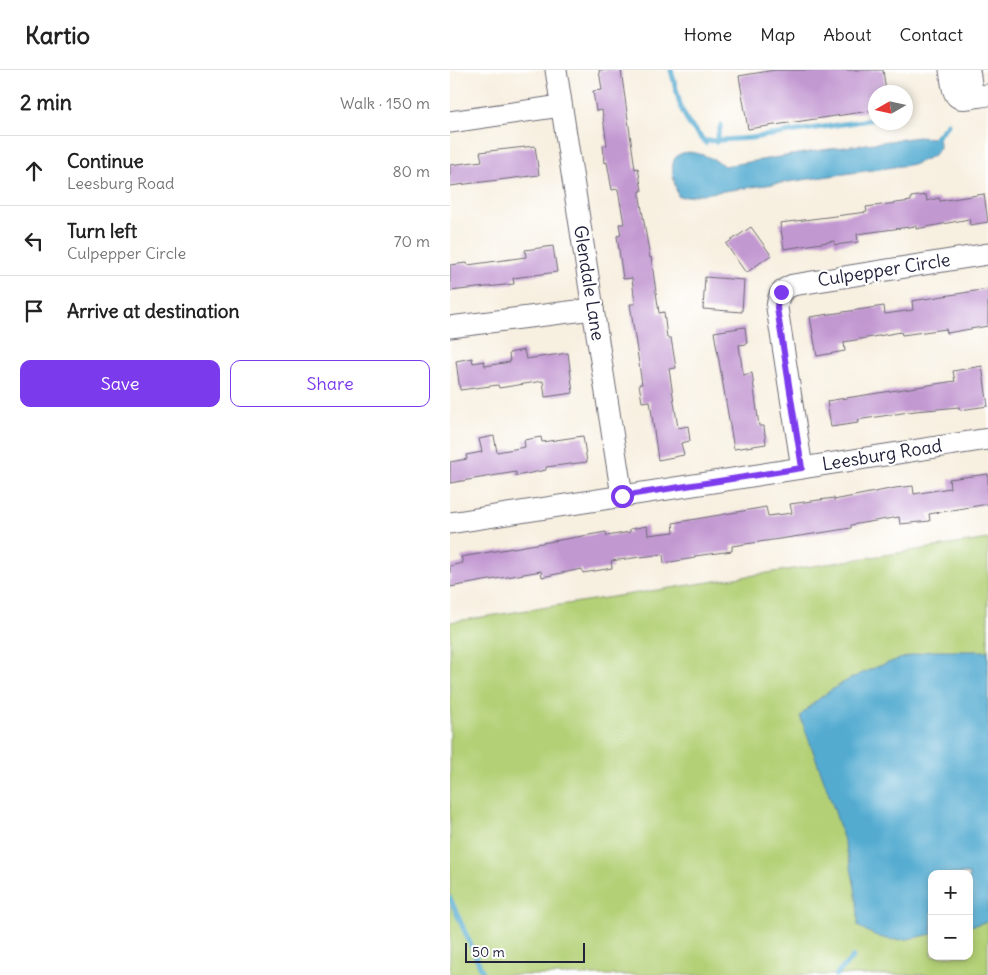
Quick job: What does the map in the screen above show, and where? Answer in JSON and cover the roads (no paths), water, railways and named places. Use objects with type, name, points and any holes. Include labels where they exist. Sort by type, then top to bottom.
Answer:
[{"type":"street","name":"Glendale Lane","points":[[556,70],[622,496]]},
{"type":"street","points":[[950,70],[954,96],[975,97]]},
{"type":"street","points":[[959,70],[975,97]]},
{"type":"street","points":[[969,70],[975,97]]},
{"type":"street","points":[[450,122],[561,106]]},
{"type":"street","name":"Culpepper Circle","points":[[802,468],[777,308],[778,298],[785,288],[792,285],[988,254]]},
{"type":"street","points":[[450,327],[593,308]]},
{"type":"street","name":"Leesburg Road","points":[[450,523],[988,439]]},
{"type":"water","points":[[918,137],[938,138],[940,148],[933,156],[915,164],[682,197],[678,196],[673,178],[674,160],[678,155],[684,153],[691,152],[706,156],[724,166]]},
{"type":"water","points":[[928,651],[988,651],[988,922],[973,925],[973,870],[928,870],[928,935],[902,940],[886,939],[858,926],[853,876],[846,848],[838,820],[800,716],[813,703],[843,683],[859,674],[893,661]]},
{"type":"waterway","points":[[671,70],[681,108],[689,124],[706,143]]},
{"type":"waterway","points":[[706,141],[751,138],[868,120]]},
{"type":"waterway","points":[[932,142],[948,124]]},
{"type":"waterway","points":[[716,142],[721,125]]},
{"type":"waterway","points":[[450,898],[484,975]]},
{"type":"waterway","points":[[836,975],[853,957]]}]
